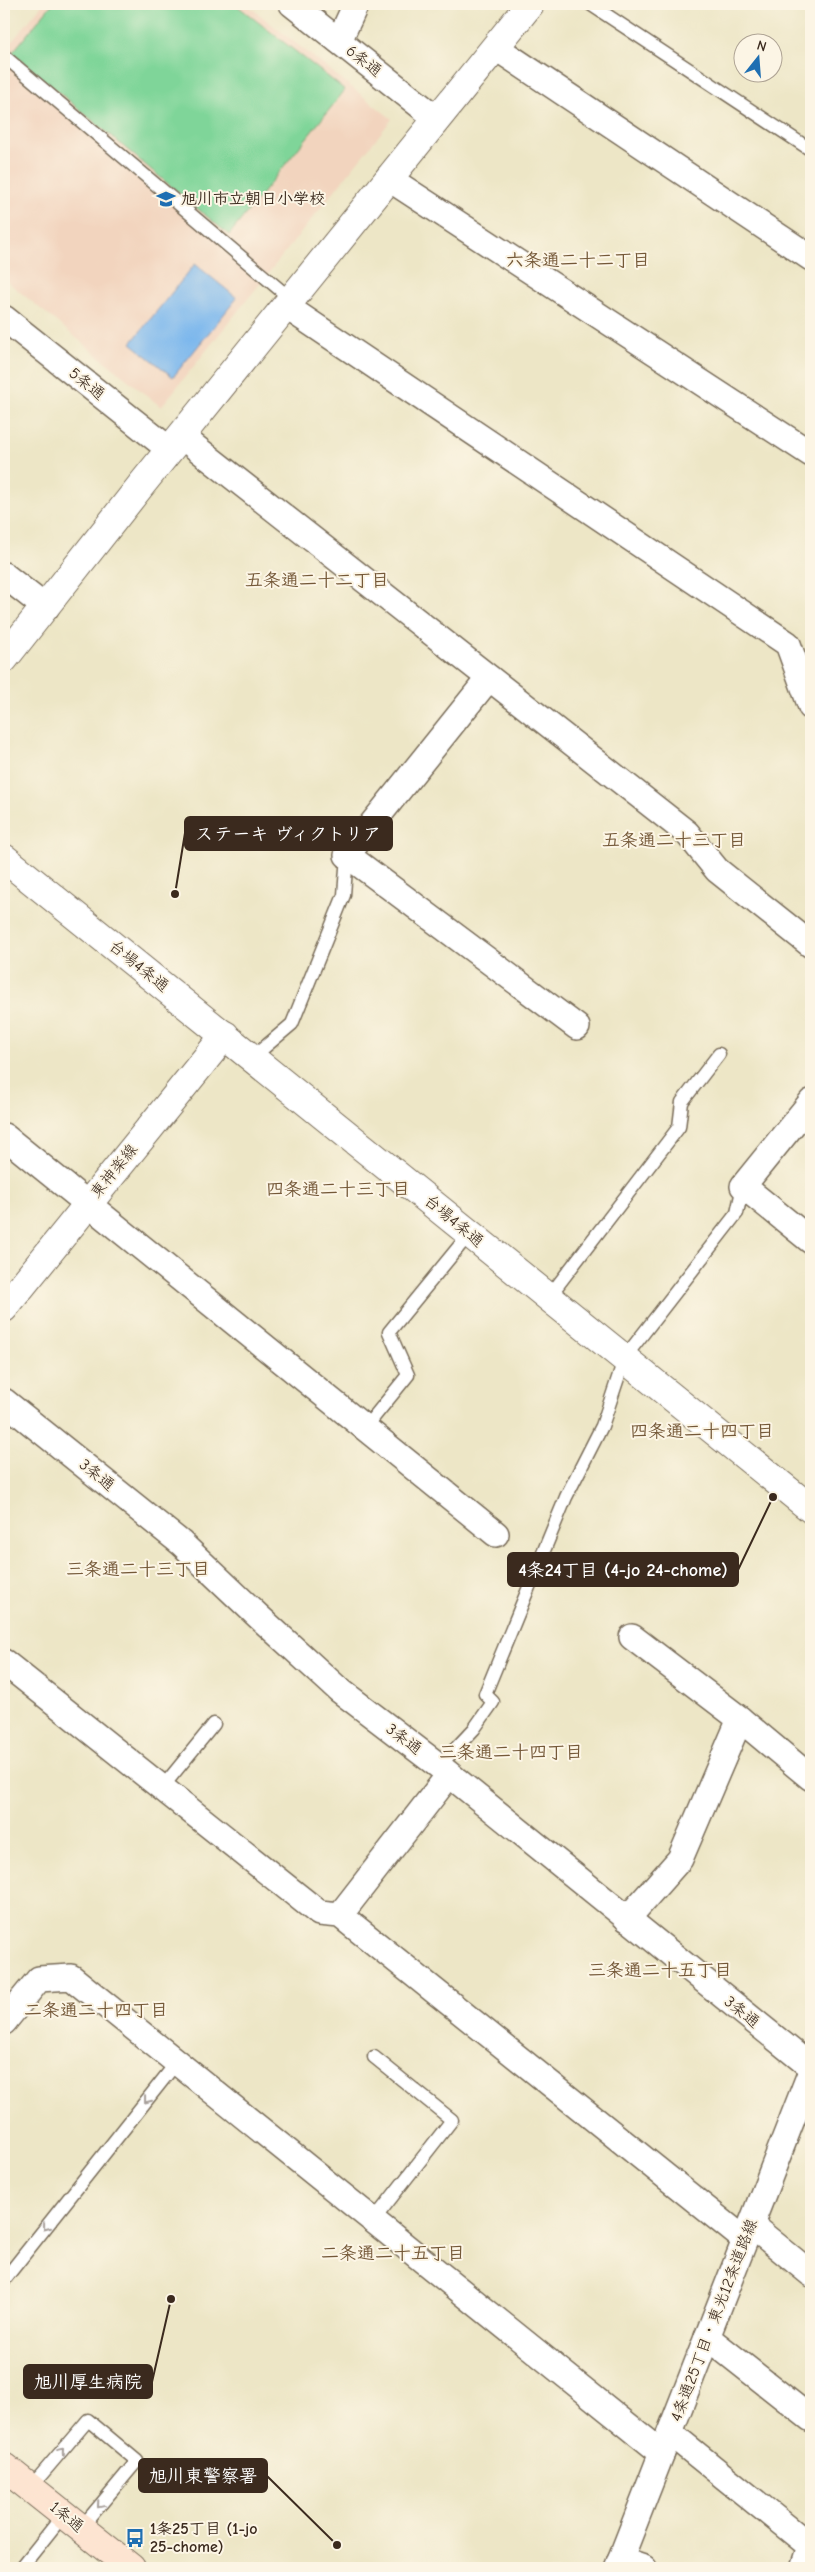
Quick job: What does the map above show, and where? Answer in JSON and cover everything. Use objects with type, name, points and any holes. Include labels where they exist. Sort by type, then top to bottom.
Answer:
[{"type":"main road","name":"1条通","points":[[4,2466],[131,2568]]},
{"type":"street","name":"6条通","points":[[292,4],[437,119]]},
{"type":"street","points":[[339,41],[356,4]]},
{"type":"street","points":[[4,659],[175,443],[530,4]]},
{"type":"street","points":[[495,47],[811,258]]},
{"type":"street","points":[[388,178],[811,454]]},
{"type":"street","points":[[289,303],[788,644],[811,707]]},
{"type":"street","name":"5条通","points":[[4,318],[175,443],[489,678],[687,833],[717,870],[811,945]]},
{"type":"street","points":[[4,575],[46,608]]},
{"type":"street","points":[[489,678],[347,856],[577,1027]]},
{"type":"street","name":"台場4条通","points":[[4,858],[253,1056],[548,1298],[625,1357],[811,1509]]},
{"type":"street","name":"東神楽線","points":[[4,1308],[226,1035]]},
{"type":"street","points":[[811,1102],[744,1186],[811,1241]]},
{"type":"street","points":[[4,1136],[496,1534]]},
{"type":"street","name":"3条通","points":[[4,1401],[181,1543],[338,1689],[444,1770],[811,2069]]},
{"type":"street","points":[[632,1637],[740,1719],[811,1778]]},
{"type":"street","points":[[4,1662],[319,1913],[340,1915],[748,2233],[811,2274]]},
{"type":"street","points":[[627,1920],[680,1859],[740,1719]]},
{"type":"street","points":[[340,1915],[444,1770]]},
{"type":"street","points":[[4,2022],[39,1979],[71,1977],[373,2221],[666,2443],[810,2546],[803,2568]]},
{"type":"street","name":"4条通25丁目・東光12条道路線","points":[[618,2564],[811,2069]]},
{"type":"street","points":[[707,2337],[811,2419]]},
{"type":"street","points":[[618,2564],[644,2568]]},
{"type":"lane","points":[[590,4],[811,150]]},
{"type":"lane","points":[[4,56],[289,303]]},
{"type":"lane","points":[[253,1056],[292,1024],[344,895],[347,856]]},
{"type":"lane","points":[[548,1298],[679,1127],[682,1102],[719,1054]]},
{"type":"lane","points":[[444,1770],[493,1702],[485,1694],[566,1497],[602,1426],[625,1357],[737,1213],[744,1186]]},
{"type":"lane","points":[[365,1428],[408,1375],[389,1332],[470,1233]]},
{"type":"lane","points":[[161,1789],[214,1724]]},
{"type":"lane","points":[[373,2221],[452,2120],[374,2057]]},
{"type":"lane","points":[[4,2280],[177,2062]]},
{"type":"lane","points":[[21,2568],[137,2461],[88,2420],[30,2488]]},
{"type":"shaded area","name":"旭川市立朝日小学校","points":[[43,4],[246,4],[392,119],[161,407],[4,279],[4,51]]},
{"type":"green space","points":[[52,4],[235,4],[345,90],[229,235],[12,53]]},
{"type":"water","points":[[195,264],[237,298],[173,377],[131,343]]},
{"type":"place","name":"旭川市立朝日小学校","points":[[166,199]]},
{"type":"place","name":"ステーキ ヴィクトリア","points":[[175,894]]},
{"type":"place","name":"4条24丁目 (4-jo 24-chome)","points":[[773,1497]]},
{"type":"place","name":"旭川厚生病院","points":[[171,2299]]},
{"type":"place","name":"1条25丁目 (1-jo 25-chome)","points":[[135,2538]]},
{"type":"place","name":"旭川東警察署","points":[[337,2545]]},
{"type":"district","name":"六条通二十二丁目","points":[[578,260]]},
{"type":"district","name":"五条通二十二丁目","points":[[317,580]]},
{"type":"district","name":"五条通二十三丁目","points":[[674,840]]},
{"type":"district","name":"四条通二十三丁目","points":[[338,1189]]},
{"type":"district","name":"四条通二十四丁目","points":[[702,1431]]},
{"type":"district","name":"三条通二十三丁目","points":[[138,1569]]},
{"type":"district","name":"三条通二十四丁目","points":[[511,1752]]},
{"type":"district","name":"三条通二十五丁目","points":[[660,1970]]},
{"type":"district","name":"二条通二十四丁目","points":[[96,2010]]},
{"type":"district","name":"二条通二十五丁目","points":[[393,2253]]}]
